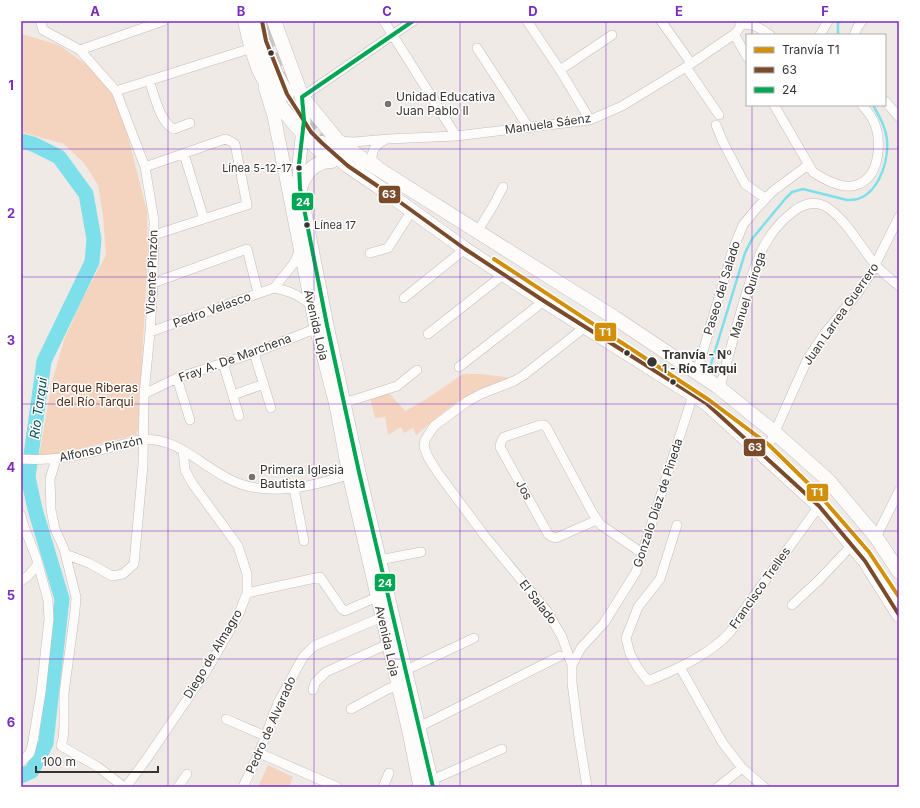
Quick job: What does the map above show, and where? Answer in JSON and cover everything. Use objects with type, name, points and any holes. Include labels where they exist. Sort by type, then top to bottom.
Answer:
[{"type":"main road","points":[[245,21],[252,48],[261,73],[289,119],[313,144],[356,179],[408,215],[446,235]]},
{"type":"main road","points":[[251,21],[258,31],[276,74],[287,94]]},
{"type":"main road","points":[[274,21],[302,96],[328,141],[348,166],[503,275],[695,395],[713,409],[819,506],[865,561],[899,615]]},
{"type":"main road","name":"Avenida Loja","points":[[261,73],[274,116],[312,306],[321,326]]},
{"type":"main road","name":"Avenida Loja","points":[[302,96],[304,120],[299,164],[300,188],[321,326],[340,405],[377,597],[420,787]]},
{"type":"main road","points":[[328,141],[391,176],[615,318],[719,387],[774,432],[828,480],[876,537],[899,572]]},
{"type":"main road","points":[[328,141],[353,162],[421,205],[502,247]]},
{"type":"main road","points":[[300,188],[308,171],[324,161],[332,161]]},
{"type":"main road","name":"Avenida Loja","points":[[354,473],[379,560],[433,783]]},
{"type":"street","name":"Vicente Pinzón","points":[[42,21],[41,23],[43,30],[80,50],[116,90],[145,166],[154,220],[153,283],[144,394],[142,465],[134,564],[123,574],[112,576],[89,563],[65,554]]},
{"type":"street","points":[[384,21],[456,136]]},
{"type":"street","points":[[302,96],[412,21]]},
{"type":"street","points":[[527,21],[560,70],[590,120]]},
{"type":"street","points":[[661,21],[719,115]]},
{"type":"street","points":[[821,34],[828,21]]},
{"type":"street","points":[[854,34],[862,21]]},
{"type":"street","points":[[80,50],[159,22]]},
{"type":"street","points":[[746,55],[734,34],[739,30],[740,23],[755,26],[768,34]]},
{"type":"street","name":"Manuela Sáenz","points":[[328,141],[354,142],[456,136],[590,120],[622,106],[688,65],[734,34]]},
{"type":"street","points":[[560,70],[612,35]]},
{"type":"street","points":[[116,90],[252,48]]},
{"type":"street","points":[[477,48],[529,128]]},
{"type":"street","points":[[149,80],[166,124],[174,129],[190,123]]},
{"type":"street","points":[[886,102],[899,117]]},
{"type":"street","points":[[775,106],[813,172],[843,186],[860,184],[867,178],[874,168],[877,160],[877,133],[873,119],[863,106]]},
{"type":"street","points":[[716,125],[723,142],[745,184],[765,198]]},
{"type":"street","points":[[145,166],[225,139],[235,144],[247,205],[154,235]]},
{"type":"street","points":[[388,139],[376,145],[372,151],[372,160],[391,176]]},
{"type":"street","points":[[184,154],[204,219]]},
{"type":"street","name":"Paseo del Salado","points":[[699,373],[735,242],[746,221],[765,198],[808,165]]},
{"type":"street","points":[[478,232],[503,187]]},
{"type":"street","name":"Manuel Quiroga","points":[[719,387],[742,306],[761,251],[779,225],[796,210],[806,205],[815,204],[820,204],[829,209],[846,226],[875,265],[899,286]]},
{"type":"street","points":[[370,252],[388,248],[408,215]]},
{"type":"street","name":"Juan Larrea Guerrero","points":[[764,456],[799,377],[813,351],[831,325],[862,287],[875,265],[899,217]]},
{"type":"street","points":[[244,240],[258,294]]},
{"type":"street","points":[[153,283],[247,249]]},
{"type":"street","points":[[404,298],[465,249]]},
{"type":"street","points":[[300,250],[294,263],[274,288],[288,291],[301,297],[312,306]]},
{"type":"street","points":[[428,334],[503,275]]},
{"type":"street","name":"Pedro Velasco","points":[[150,332],[274,288]]},
{"type":"street","points":[[459,367],[544,301]]},
{"type":"street","name":"Fray A. De Marchena","points":[[144,394],[176,378],[254,353],[321,326]]},
{"type":"street","name":"El Salado","points":[[585,327],[519,378],[471,398],[434,426],[426,436],[424,444],[428,457],[443,479],[484,535],[553,620],[566,645],[572,665],[571,674],[587,787]]},
{"type":"street","points":[[254,353],[271,408]]},
{"type":"street","points":[[223,363],[239,416]]},
{"type":"street","points":[[340,405],[397,386],[416,370]]},
{"type":"street","points":[[176,378],[190,420]]},
{"type":"street","points":[[233,396],[264,384]]},
{"type":"street","name":"Gonzalo Díaz de Pineda","points":[[572,665],[581,648],[604,623],[636,572],[695,395]]},
{"type":"street","name":"Jos","points":[[540,424],[547,428],[597,520],[556,538],[552,538],[548,534],[500,447],[504,437],[540,424]]},
{"type":"street","name":"Alfonso Pinzón","points":[[23,459],[56,459],[83,454],[142,439],[161,440],[183,450],[228,479],[245,486],[272,490],[294,488],[354,473]]},
{"type":"street","name":"Diego de Almagro","points":[[125,787],[148,757],[207,670],[238,616],[247,593],[247,574],[238,546],[190,480],[186,470],[183,450]]},
{"type":"street","points":[[56,459],[50,479],[51,510],[55,529],[65,554],[76,597],[64,693],[64,727],[61,746],[98,768],[125,787]]},
{"type":"street","points":[[294,488],[304,541]]},
{"type":"street","points":[[876,537],[899,491]]},
{"type":"street","name":"Francisco Trelles","points":[[678,524],[660,579],[638,607],[626,638],[633,659],[648,681],[680,667],[715,646],[731,630],[745,608],[819,506]]},
{"type":"street","points":[[21,515],[23,524],[33,546],[48,600],[49,619],[41,692],[33,741],[30,753],[21,762]]},
{"type":"street","points":[[597,520],[601,525],[642,553]]},
{"type":"street","points":[[792,605],[819,580],[852,545]]},
{"type":"street","points":[[379,560],[421,552]]},
{"type":"street","points":[[21,581],[28,576],[38,564]]},
{"type":"street","points":[[247,593],[320,577],[342,609],[346,611],[377,597]]},
{"type":"street","name":"Pedro de Alvarado","points":[[243,787],[278,703],[303,657],[314,646],[382,617]]},
{"type":"street","points":[[406,670],[474,638]]},
{"type":"street","points":[[313,690],[316,683],[326,672],[388,644]]},
{"type":"street","points":[[419,727],[560,656]]},
{"type":"street","points":[[680,667],[722,742],[742,768],[764,787]]},
{"type":"street","points":[[350,710],[398,685]]},
{"type":"street","points":[[226,719],[265,736]]},
{"type":"street","points":[[433,783],[502,749]]},
{"type":"street","points":[[258,753],[337,787]]},
{"type":"street","points":[[718,787],[742,768]]},
{"type":"street","points":[[383,787],[389,773]]},
{"type":"street","points":[[178,787],[187,774]]},
{"type":"green space","name":"Parque Riberas del Río Tarqui","points":[[22,34],[59,45],[91,68],[116,98],[147,211],[148,256],[138,428],[136,435],[47,457],[39,455],[52,382],[64,340],[84,296],[106,255],[103,216],[98,185],[84,163],[64,144],[21,132]]},
{"type":"green space","points":[[463,374],[481,374],[512,378],[474,392],[455,403],[416,435],[413,428],[404,433],[401,427],[388,435],[385,417],[375,418],[370,398],[388,392],[405,411],[428,398]]},
{"type":"green space","points":[[268,765],[293,777],[289,787],[258,787]]},
{"type":"waterway","points":[[838,34],[838,23],[840,21]]},
{"type":"waterway","points":[[708,374],[745,253],[752,239],[785,199],[792,192],[803,189],[847,200],[857,199],[866,195],[879,180],[886,160],[887,140],[884,126],[874,106]]},
{"type":"waterway","name":"Río Tarqui","points":[[21,141],[33,144],[59,157],[86,194],[94,239],[92,262],[44,361],[28,477],[35,509],[62,599],[46,743],[32,771],[21,776]]},
{"type":"tunnel","points":[[262,21],[268,44]]},
{"type":"tunnel","points":[[269,33],[288,84],[293,91]]},
{"type":"tunnel","points":[[283,84],[300,115],[310,130],[322,143]]},
{"type":"tram line","name":"T1","points":[[494,259],[709,400],[769,445],[815,490],[869,552],[899,597]]},
{"type":"transit line","name":"63","points":[[262,21],[266,41],[287,94],[311,132],[322,143],[348,166],[465,249],[544,301],[706,403],[819,506],[865,561],[899,615]]},
{"type":"transit line","name":"24","points":[[413,21],[302,97],[304,120],[299,164],[300,188],[327,325],[359,472],[433,787]]},
{"type":"place","name":"Unidad Educativa Juan Pablo II","points":[[388,104]]},
{"type":"place","name":"Línea 5-12-17","points":[[299,168]]},
{"type":"place","name":"Línea 17","points":[[307,225]]},
{"type":"place","name":"Tranvía - Nº 1 - Río Tarqui","points":[[652,362]]},
{"type":"place","name":"Primera Iglesia Bautista","points":[[252,477]]}]
